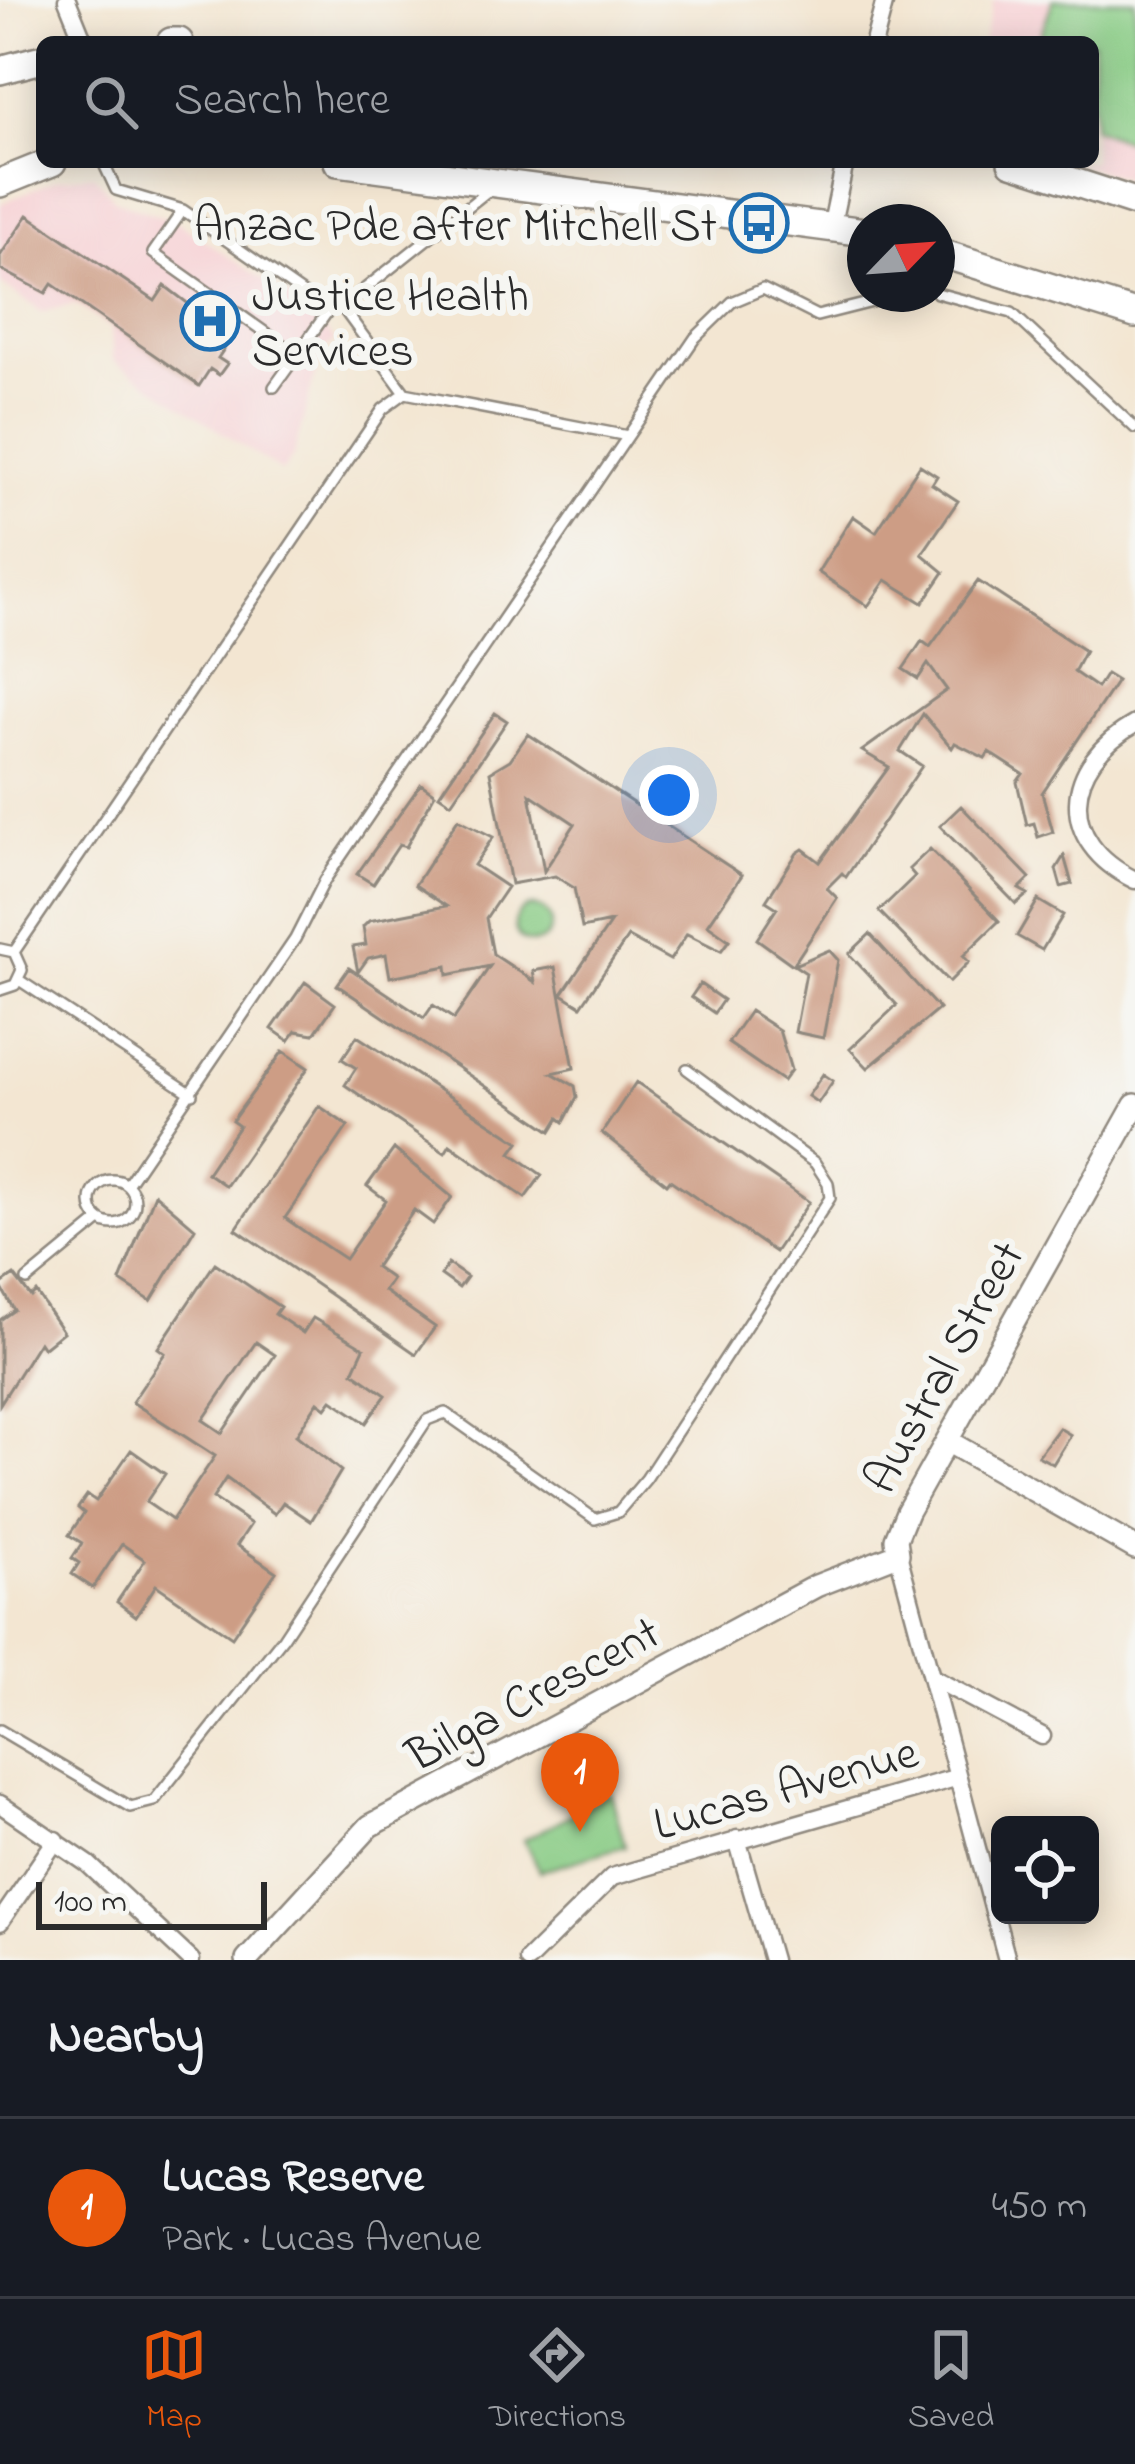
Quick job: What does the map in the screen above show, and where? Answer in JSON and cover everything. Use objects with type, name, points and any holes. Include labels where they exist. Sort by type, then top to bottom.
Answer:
[{"type":"main road","points":[[0,70],[36,60]]},
{"type":"main road","points":[[0,183],[37,168]]},
{"type":"main road","points":[[386,168],[847,228]]},
{"type":"main road","points":[[1030,168],[1135,202]]},
{"type":"main road","points":[[955,258],[1135,314]]},
{"type":"street","points":[[67,0],[82,36]]},
{"type":"street","points":[[876,36],[885,0]]},
{"type":"street","points":[[832,224],[844,168]]},
{"type":"street","points":[[1135,724],[1096,750],[1081,776],[1077,798],[1094,850],[1109,866],[1135,880]]},
{"type":"street","name":"Austral Street","points":[[1006,1960],[898,1554],[900,1527],[1135,1105]]},
{"type":"street","points":[[947,1442],[1135,1548]]},
{"type":"street","name":"Bilga Crescent","points":[[248,1960],[370,1826],[816,1586],[898,1554]]},
{"type":"street","points":[[931,1677],[1042,1736]]},
{"type":"street","name":"Lucas Avenue","points":[[529,1960],[612,1877],[956,1778]]},
{"type":"street","points":[[0,1804],[56,1840],[191,1960]]},
{"type":"street","points":[[737,1839],[772,1960]]},
{"type":"street","points":[[0,1922],[56,1840]]},
{"type":"lane","points":[[106,168],[116,190],[183,210],[328,311]]},
{"type":"lane","points":[[274,387],[328,311],[342,307],[499,182]]},
{"type":"lane","points":[[183,210],[153,253],[297,355]]},
{"type":"lane","points":[[127,1185],[295,939],[325,880],[695,338],[732,302],[763,289],[817,316],[847,308]]},
{"type":"lane","points":[[955,298],[1012,313],[1135,428]]},
{"type":"lane","points":[[342,307],[405,394],[628,436]]},
{"type":"lane","points":[[14,952],[383,409],[405,394]]},
{"type":"lane","points":[[0,949],[14,952]]},
{"type":"lane","points":[[0,990],[19,980],[22,970],[14,952]]},
{"type":"lane","points":[[19,980],[192,1094]]},
{"type":"lane","points":[[0,1730],[130,1807],[154,1801],[283,1638],[427,1420],[445,1413],[565,1502],[595,1519],[618,1512],[646,1479],[830,1198],[828,1183],[815,1163],[687,1070]]},
{"type":"lane","points":[[114,1180],[127,1185],[135,1205],[128,1218],[115,1224],[100,1220],[92,1208],[96,1188],[114,1180]]},
{"type":"lane","points":[[27,1280],[100,1220]]},
{"type":"shaded area","points":[[994,0],[1135,0],[1135,181],[1091,168],[1099,168],[1099,36],[985,36]]},
{"type":"shaded area","name":"Justice Health Services","points":[[93,174],[116,201],[179,223],[314,314],[335,341],[321,351],[294,454],[282,472],[113,360],[111,328],[75,304],[42,312],[0,283],[0,204],[57,179]]},
{"type":"green space","points":[[1053,0],[1135,0],[1135,144],[1099,130],[1099,36],[1040,36]]},
{"type":"green space","points":[[533,907],[546,912],[551,925],[546,938],[533,943],[520,938],[515,925],[520,912]]},
{"type":"green space","points":[[611,1793],[625,1846],[539,1871],[524,1840]]},
{"type":"building","points":[[28,215],[155,301],[165,286],[232,337],[218,358],[227,364],[219,375],[210,369],[199,386],[52,284],[46,293],[0,269],[0,256]]},
{"type":"building","points":[[920,465],[937,476],[932,484],[958,501],[922,554],[944,572],[923,603],[886,580],[868,606],[818,572],[853,516],[876,532]]},
{"type":"building","points":[[978,581],[1085,651],[1074,672],[1097,688],[1106,674],[1117,681],[1042,793],[1053,832],[1038,837],[1034,823],[1027,825],[1017,782],[1023,774],[989,752],[985,758],[955,743],[952,748],[923,714],[900,751],[922,766],[846,877],[842,873],[827,888],[837,898],[793,965],[757,939],[777,908],[766,901],[797,853],[803,849],[820,862],[889,767],[862,751],[947,690],[928,664],[918,679],[903,669],[922,641],[930,647]]},
{"type":"building","points":[[495,713],[507,721],[451,803],[439,795]]},
{"type":"building","points":[[528,734],[742,875],[708,925],[729,940],[721,951],[687,934],[670,960],[628,937],[581,1006],[562,994],[611,922],[582,928],[574,888],[555,876],[511,884],[490,772],[510,760]],"holes":[[[530,794],[575,824],[544,871]]]},
{"type":"building","points":[[421,784],[435,794],[406,847],[399,845],[373,884],[357,874]]},
{"type":"building","points":[[961,806],[1030,878],[1019,889],[1028,894],[1016,904],[940,826]]},
{"type":"building","points":[[458,819],[493,837],[474,865],[507,887],[486,918],[493,954],[535,982],[533,971],[555,967],[574,1068],[552,1073],[575,1086],[577,1097],[564,1122],[559,1118],[551,1131],[337,985],[349,968],[424,1018],[433,1005],[454,1019],[490,966],[448,975],[447,966],[390,977],[386,954],[368,958],[358,972],[353,947],[366,945],[363,927],[369,921],[446,906],[415,885]]},
{"type":"building","points":[[930,849],[999,921],[963,956],[969,962],[949,982],[879,911],[915,876],[909,869]]},
{"type":"building","points":[[1064,856],[1072,884],[1061,887],[1056,869]]},
{"type":"building","points":[[1038,900],[1063,915],[1042,950],[1017,936]]},
{"type":"building","points":[[870,934],[939,1009],[868,1068],[850,1049],[897,1005],[849,954]]},
{"type":"building","points":[[829,950],[838,960],[823,1038],[795,1032],[806,973],[794,965]]},
{"type":"building","points":[[305,982],[335,1004],[314,1034],[296,1031],[289,1041],[272,1029]]},
{"type":"building","points":[[700,984],[723,1000],[714,1013],[691,997]]},
{"type":"building","points":[[750,1011],[779,1030],[791,1070],[783,1081],[728,1043]]},
{"type":"building","points":[[357,1036],[519,1142],[511,1153],[542,1175],[525,1198],[450,1145],[445,1153],[345,1085],[356,1068],[342,1059]]},
{"type":"building","points":[[283,1051],[308,1068],[226,1186],[207,1173],[239,1126],[232,1121]]},
{"type":"building","points":[[823,1074],[833,1081],[818,1103],[808,1096]]},
{"type":"building","points":[[636,1082],[809,1202],[775,1252],[670,1180],[667,1184],[602,1133]]},
{"type":"building","points":[[319,1106],[348,1126],[285,1218],[318,1241],[345,1259],[386,1200],[367,1186],[394,1149],[452,1197],[433,1224],[414,1210],[375,1267],[392,1279],[384,1291],[435,1327],[416,1354],[236,1229]]},
{"type":"building","points":[[155,1194],[195,1228],[151,1301],[120,1281]]},
{"type":"building","points":[[215,1263],[280,1307],[275,1314],[303,1333],[313,1318],[364,1348],[353,1372],[386,1395],[366,1423],[332,1400],[326,1408],[318,1402],[296,1435],[341,1471],[311,1521],[283,1502],[275,1514],[226,1478],[213,1498],[251,1524],[237,1545],[276,1572],[232,1637],[156,1585],[136,1616],[117,1602],[145,1560],[122,1544],[93,1588],[72,1574],[79,1563],[72,1558],[82,1543],[69,1535],[84,1513],[78,1508],[87,1495],[96,1501],[131,1450],[165,1474],[146,1502],[172,1520],[215,1456],[132,1402],[165,1353],[158,1348]],"holes":[[[256,1342],[275,1355],[222,1433],[203,1420]]]},
{"type":"building","points":[[448,1264],[467,1277],[459,1288],[441,1275]]},
{"type":"building","points":[[14,1275],[31,1297],[36,1292],[63,1332],[43,1348],[39,1342],[0,1404],[0,1320],[14,1310],[0,1285]]},
{"type":"building","points":[[1059,1428],[1071,1435],[1053,1464],[1038,1456]]},
{"type":"place","name":"Anzac Pde after Mitchell St","points":[[759,223]]},
{"type":"place","name":"Justice Health Services","points":[[210,321]]},
{"type":"place","name":"Lucas Reserve","points":[[580,1832]]}]
